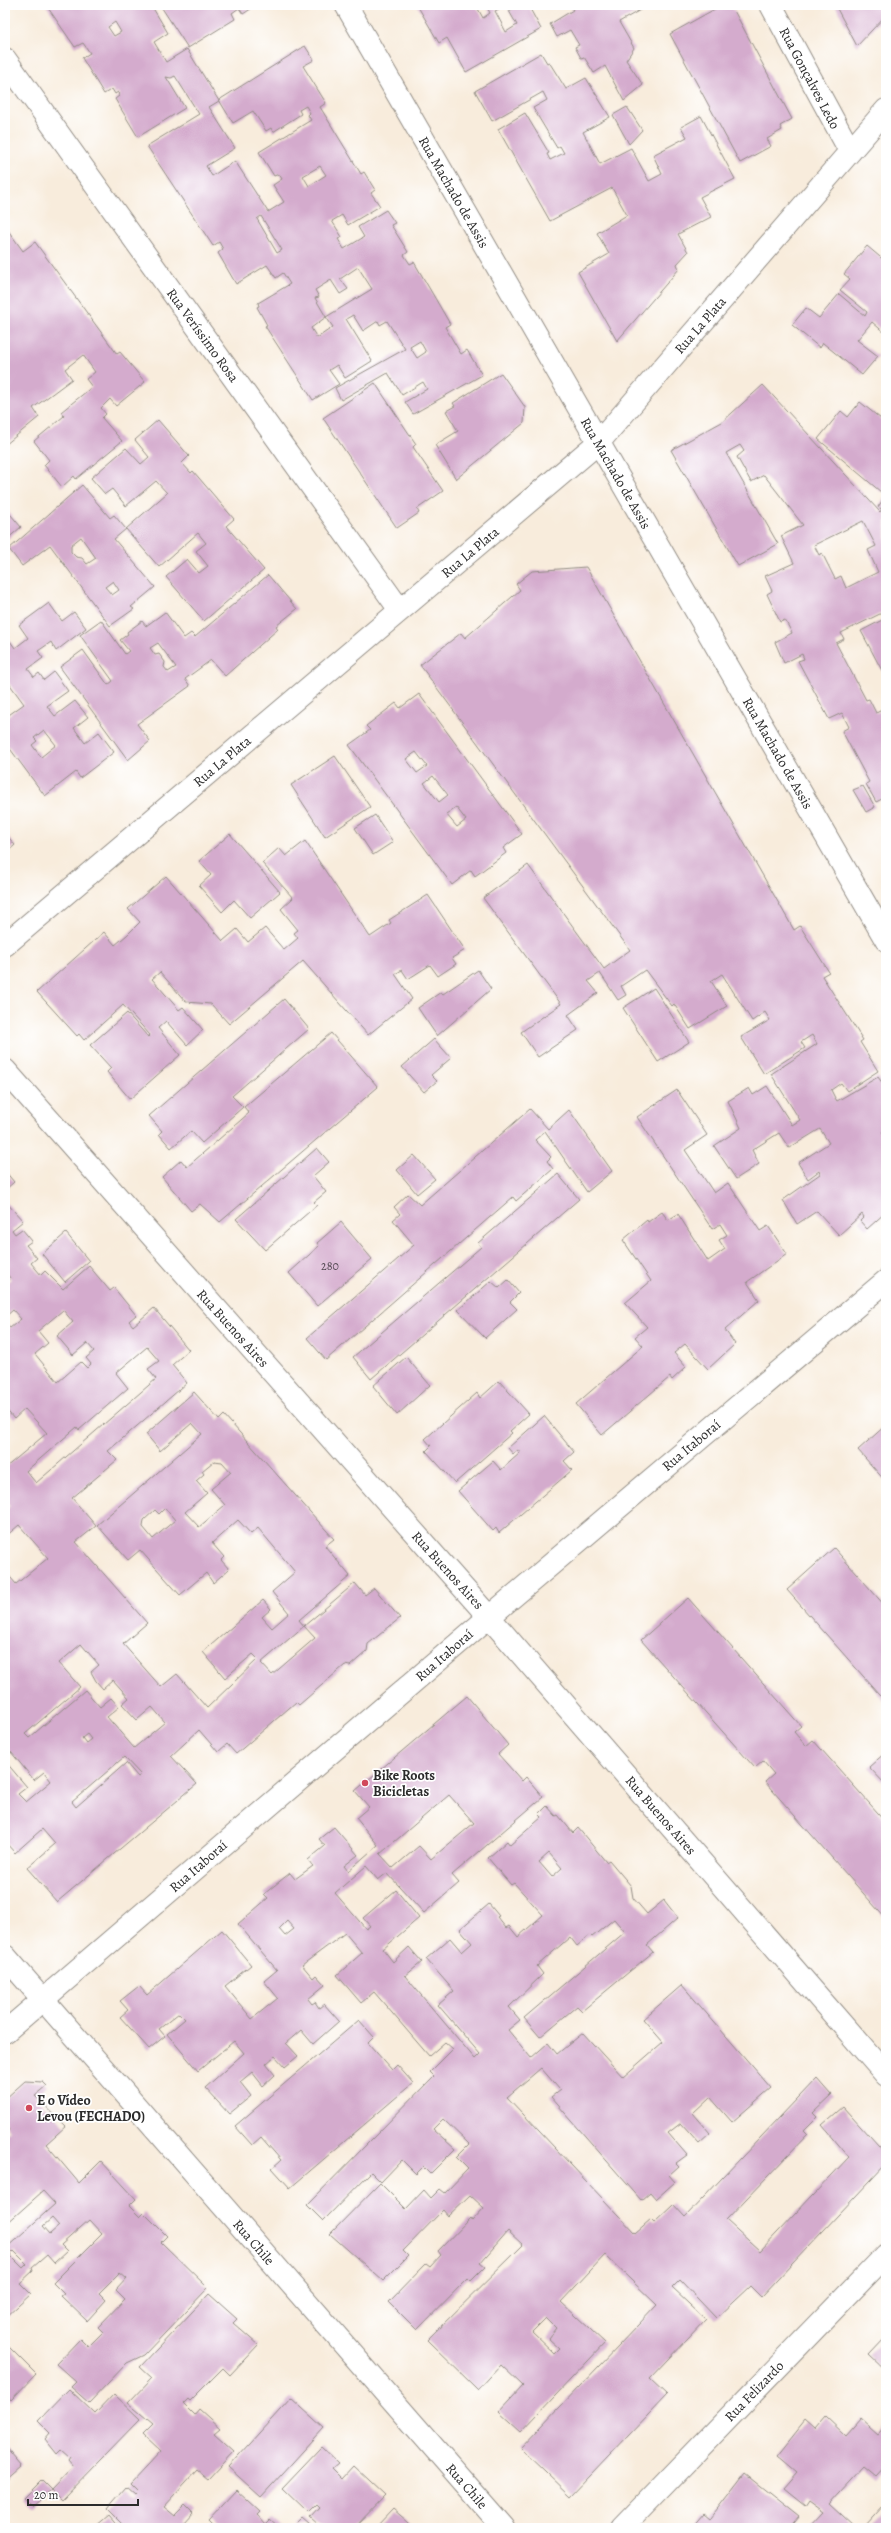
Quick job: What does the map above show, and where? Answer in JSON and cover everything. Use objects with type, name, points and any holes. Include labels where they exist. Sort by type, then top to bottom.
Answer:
[{"type":"street","name":"Rua Machado de Assis","points":[[346,5],[886,940]]},
{"type":"street","name":"Rua Gonçalves Ledo","points":[[771,5],[850,151]]},
{"type":"street","name":"Rua Veríssimo Rosa","points":[[5,59],[12,83],[400,610]]},
{"type":"street","name":"Rua La Plata","points":[[5,945],[599,442],[886,110]]},
{"type":"street","name":"Rua Buenos Aires","points":[[5,1070],[489,1617],[886,2075]]},
{"type":"street","name":"Rua Itaboraí","points":[[5,2032],[489,1617],[886,1281]]},
{"type":"street","name":"Rua Chile","points":[[5,1956],[504,2528]]},
{"type":"street","name":"Rua Felizardo","points":[[622,2528],[886,2255]]},
{"type":"building","points":[[46,5],[138,5],[139,7],[151,5],[168,33],[154,42],[166,62],[187,49],[219,101],[209,107],[235,148],[206,166],[212,176],[235,161],[268,212],[284,202],[273,185],[282,179],[279,174],[274,176],[259,152],[311,120],[308,115],[310,113],[306,106],[299,110],[301,114],[273,132],[271,128],[266,131],[253,111],[233,123],[219,100],[305,46],[314,60],[303,66],[326,103],[320,107],[361,174],[364,172],[375,190],[371,193],[380,206],[348,225],[342,215],[332,221],[342,237],[338,239],[344,249],[364,237],[358,227],[386,210],[395,223],[391,225],[408,252],[404,255],[410,264],[414,262],[450,324],[445,327],[461,354],[467,350],[482,375],[413,414],[405,402],[427,389],[423,382],[402,395],[388,373],[341,400],[335,388],[405,349],[387,321],[380,325],[378,321],[363,331],[353,315],[346,319],[372,361],[345,378],[337,365],[329,370],[339,384],[313,400],[265,326],[267,325],[257,307],[259,306],[258,303],[290,284],[283,273],[276,278],[267,265],[236,284],[218,253],[223,249],[219,242],[213,246],[147,146],[199,114],[175,76],[171,78],[166,77],[185,108],[138,137],[115,99],[119,96],[118,92],[115,94],[112,89],[104,94],[82,58],[90,53],[83,43],[75,47]],"holes":[[[115,22],[121,32],[114,36],[108,27]],[[320,166],[326,175],[309,186],[303,176]],[[261,216],[282,250],[277,253],[257,219]],[[358,267],[372,289],[326,317],[315,298],[319,297],[315,290],[331,280],[340,294],[348,289],[340,279]],[[326,317],[333,327],[317,338],[311,328]],[[420,341],[426,352],[417,358],[410,347]]]},
{"type":"building","points":[[160,5],[257,5],[243,14],[239,8],[232,13],[235,19],[188,48]]},
{"type":"building","points":[[417,5],[481,5],[477,7],[483,18],[490,13],[486,5],[506,5],[495,11],[506,32],[517,25],[509,11],[519,5],[528,5],[541,29],[466,72],[447,38],[439,43]]},
{"type":"building","points":[[570,5],[649,5],[619,22],[634,48],[626,60],[643,85],[624,101],[605,66],[594,73],[584,57],[581,58],[575,47],[579,45],[570,30],[557,37],[550,24],[573,10]]},
{"type":"building","points":[[722,5],[731,5],[792,119],[780,126],[782,130],[767,139],[771,146],[740,163],[670,34]]},
{"type":"building","points":[[835,5],[886,5],[886,15],[857,46]]},
{"type":"building","points":[[541,53],[547,63],[549,62],[566,89],[586,78],[610,117],[583,132],[600,164],[631,148],[649,181],[662,174],[653,155],[687,137],[681,127],[701,116],[735,179],[700,197],[711,217],[678,234],[688,252],[677,264],[679,269],[617,341],[578,272],[609,254],[597,233],[627,215],[612,188],[550,221],[498,129],[525,113],[549,153],[547,154],[550,160],[564,153],[560,146],[557,148],[533,108],[547,100],[543,92],[492,121],[475,91]]},
{"type":"building","points":[[627,107],[642,130],[629,144],[613,115]]},
{"type":"building","points":[[7,229],[23,251],[35,242],[117,354],[120,352],[145,382],[116,406],[110,399],[101,408],[106,414],[102,418],[122,441],[76,479],[74,476],[62,487],[44,465],[49,460],[34,441],[64,416],[61,412],[92,387],[86,379],[95,372],[83,355],[65,369],[72,379],[33,408],[39,417],[5,445],[5,231]]},
{"type":"building","points":[[867,246],[886,262],[886,334],[872,322],[857,340],[878,356],[862,375],[823,343],[820,348],[792,325],[806,308],[819,318],[839,294],[865,316],[867,312],[840,290],[850,279],[844,274]]},
{"type":"building","points":[[501,373],[525,407],[524,423],[456,479],[435,445],[458,431],[446,411],[455,406],[453,403]]},
{"type":"building","points":[[375,383],[416,444],[413,447],[443,491],[417,509],[419,513],[397,528],[323,418]]},
{"type":"building","points":[[763,385],[880,512],[882,509],[878,507],[886,495],[886,611],[841,633],[844,639],[836,643],[866,700],[869,699],[876,713],[886,708],[886,797],[876,802],[866,784],[869,782],[842,731],[849,727],[842,713],[829,719],[798,661],[804,659],[802,654],[784,663],[775,642],[792,633],[785,620],[780,622],[767,594],[772,591],[765,576],[794,563],[781,536],[803,525],[764,475],[751,482],[737,457],[744,451],[740,445],[726,453],[778,544],[738,566],[671,450],[722,422]],"holes":[[[863,521],[876,546],[868,550],[878,572],[846,588],[841,576],[835,579],[822,553],[819,555],[814,545]]]},
{"type":"building","points":[[860,402],[886,423],[886,486],[881,492],[818,439],[841,411],[848,417]]},
{"type":"building","points":[[158,420],[189,456],[182,463],[191,473],[193,471],[234,519],[226,526],[264,570],[204,621],[166,577],[187,559],[199,573],[208,566],[196,551],[206,543],[198,533],[159,567],[126,529],[167,493],[156,481],[126,506],[112,489],[105,494],[91,478],[126,448],[141,464],[149,457],[135,440]]},
{"type":"building","points":[[82,485],[110,518],[114,515],[126,529],[114,539],[155,587],[131,607],[134,609],[110,626],[50,545],[22,566],[9,549]],"holes":[[[81,537],[96,558],[87,564],[82,558],[76,557],[71,552],[71,545]],[[113,581],[119,590],[112,595],[105,587]]]},
{"type":"building","points":[[5,508],[21,527],[5,541]]},
{"type":"building","points":[[586,567],[794,930],[800,926],[829,972],[822,976],[863,1040],[860,1042],[878,1071],[847,1091],[841,1083],[831,1090],[835,1098],[837,1101],[878,1077],[886,1088],[886,1129],[882,1132],[886,1136],[886,1212],[867,1229],[860,1221],[864,1217],[862,1214],[839,1235],[817,1211],[797,1224],[783,1200],[820,1174],[819,1171],[808,1179],[798,1163],[829,1143],[820,1129],[789,1148],[779,1133],[752,1150],[759,1164],[736,1179],[714,1146],[741,1128],[728,1101],[749,1088],[753,1095],[767,1086],[792,1125],[800,1120],[771,1074],[817,1044],[812,1035],[801,1042],[805,1048],[764,1074],[741,1037],[770,1020],[765,1012],[752,1021],[722,974],[711,981],[727,1006],[690,1029],[674,1004],[672,1006],[645,970],[621,986],[626,995],[618,1000],[600,973],[588,981],[598,993],[568,1015],[578,1030],[538,1057],[521,1032],[561,1004],[483,898],[528,865],[604,969],[630,950],[420,665],[461,633],[465,638],[520,590],[516,584],[532,571]]},
{"type":"building","points":[[268,575],[297,609],[276,626],[278,629],[225,676],[211,660],[185,679],[190,686],[137,724],[150,741],[128,760],[60,667],[83,650],[108,685],[113,681],[80,635],[101,620],[125,654],[129,651],[120,640],[128,634],[127,632],[142,621],[146,626],[165,612],[184,638],[191,633],[195,637]],"holes":[[[158,643],[176,667],[168,672],[164,667],[165,662],[159,654],[155,655],[150,648]]]},
{"type":"building","points":[[49,603],[62,621],[74,612],[86,628],[56,651],[51,642],[38,651],[43,658],[28,669],[34,677],[39,673],[44,680],[54,672],[68,691],[47,706],[55,716],[75,701],[88,717],[74,728],[85,743],[99,732],[114,752],[80,778],[76,772],[45,796],[5,742],[5,716],[6,717],[24,704],[8,682],[5,684],[5,634],[15,648],[28,638],[19,625]],"holes":[[[44,730],[56,745],[41,757],[32,745],[37,741],[34,738]]]},
{"type":"building","points":[[886,618],[886,678],[861,631]]},
{"type":"building","points":[[419,694],[522,834],[503,848],[506,853],[475,876],[471,870],[452,885],[349,745],[370,730],[366,726],[396,703],[400,708]],"holes":[[[416,752],[427,766],[417,773],[406,759]],[[433,776],[448,795],[439,802],[424,783]],[[456,807],[466,820],[457,827],[446,814]]]},
{"type":"building","points":[[335,756],[370,807],[325,837],[291,785]]},
{"type":"building","points":[[863,786],[875,807],[866,812],[853,790]]},
{"type":"building","points":[[375,815],[393,842],[373,855],[355,828]]},
{"type":"building","points":[[5,833],[15,845],[5,854]]},
{"type":"building","points":[[230,834],[280,892],[250,918],[234,900],[222,912],[199,886],[211,875],[199,861]]},
{"type":"building","points":[[305,841],[370,937],[391,923],[389,920],[428,895],[465,950],[452,958],[456,964],[438,976],[430,965],[408,979],[402,970],[395,974],[412,999],[368,1035],[303,961],[229,1024],[211,1004],[186,1002],[160,972],[152,979],[179,1010],[183,1007],[203,1030],[187,1045],[166,1021],[158,1028],[180,1055],[130,1099],[107,1072],[111,1068],[90,1045],[127,1013],[148,1037],[150,1035],[123,1005],[84,1040],[79,1034],[77,1036],[37,992],[104,932],[115,945],[127,935],[140,922],[128,909],[166,876],[223,941],[237,929],[248,942],[265,928],[284,950],[298,938],[294,933],[298,930],[281,909],[293,898],[262,863],[279,848],[286,856]]},
{"type":"building","points":[[478,970],[491,989],[437,1036],[418,1008],[441,992],[443,994]]},
{"type":"building","points":[[654,988],[689,1042],[658,1062],[623,1008]]},
{"type":"building","points":[[284,999],[309,1029],[232,1096],[243,1107],[202,1143],[191,1131],[171,1148],[159,1134],[162,1131],[149,1116]]},
{"type":"building","points":[[331,1033],[378,1087],[220,1222],[200,1204],[191,1211],[162,1177],[181,1160],[187,1167],[249,1113],[244,1107]]},
{"type":"building","points":[[434,1039],[451,1058],[431,1075],[437,1081],[424,1092],[402,1067]]},
{"type":"building","points":[[677,1090],[707,1135],[685,1150],[714,1193],[728,1183],[760,1231],[768,1226],[787,1254],[747,1282],[759,1300],[725,1330],[735,1344],[708,1369],[685,1344],[674,1353],[686,1367],[672,1380],[670,1377],[602,1435],[576,1404],[643,1346],[635,1337],[647,1327],[625,1303],[651,1281],[623,1240],[647,1220],[648,1222],[662,1212],[668,1220],[678,1214],[708,1261],[725,1249],[719,1240],[727,1235],[720,1224],[712,1229],[637,1117]]},
{"type":"building","points":[[530,1109],[548,1129],[569,1110],[612,1171],[587,1192],[545,1131],[535,1140],[551,1157],[547,1161],[553,1169],[516,1201],[513,1197],[326,1360],[307,1338],[414,1245],[393,1220],[400,1214],[394,1207],[408,1194],[420,1205]]},
{"type":"building","points":[[317,1148],[329,1162],[313,1176],[326,1192],[314,1202],[317,1205],[265,1250],[236,1219]]},
{"type":"building","points":[[414,1155],[435,1179],[417,1194],[397,1170]]},
{"type":"building","points":[[5,1171],[14,1182],[5,1190]]},
{"type":"building","points":[[558,1174],[579,1199],[371,1379],[353,1357],[481,1247],[478,1243]]},
{"type":"building","points":[[5,1201],[23,1221],[12,1230],[15,1234],[22,1229],[32,1241],[26,1245],[37,1258],[31,1263],[41,1275],[45,1271],[63,1289],[89,1266],[110,1291],[114,1288],[136,1315],[129,1321],[133,1326],[154,1308],[189,1350],[172,1365],[187,1383],[108,1451],[117,1460],[72,1498],[96,1526],[76,1542],[147,1623],[123,1644],[161,1687],[177,1674],[207,1708],[258,1659],[253,1654],[225,1678],[203,1652],[263,1600],[271,1609],[262,1617],[272,1628],[289,1613],[272,1592],[295,1572],[258,1528],[251,1534],[238,1520],[212,1543],[224,1557],[221,1560],[229,1569],[213,1583],[206,1573],[180,1595],[140,1550],[128,1560],[97,1525],[202,1434],[192,1423],[160,1451],[146,1434],[194,1392],[219,1420],[224,1415],[334,1539],[325,1546],[350,1576],[299,1620],[304,1626],[355,1583],[365,1595],[374,1588],[400,1618],[368,1644],[367,1651],[350,1666],[345,1665],[299,1705],[296,1702],[236,1754],[227,1744],[218,1752],[199,1730],[171,1756],[197,1784],[57,1902],[27,1868],[55,1844],[42,1829],[15,1853],[5,1842],[5,1761],[27,1787],[18,1794],[26,1802],[51,1781],[44,1772],[34,1780],[11,1752],[5,1758],[5,1571],[16,1584],[48,1558],[19,1525],[5,1537],[5,1510],[10,1506],[5,1500],[5,1468],[47,1433],[25,1409],[14,1419],[5,1408],[5,1380],[10,1375],[5,1369],[5,1321],[10,1328],[21,1319],[13,1310],[5,1317],[5,1284],[11,1279],[5,1272]],"holes":[[[63,1310],[73,1322],[57,1336],[73,1355],[87,1343],[94,1351],[86,1358],[91,1364],[87,1368],[81,1362],[58,1382],[35,1354],[48,1343],[38,1331]],[[147,1347],[159,1361],[148,1369],[156,1379],[36,1483],[26,1471],[77,1427],[79,1430],[128,1388],[116,1373]],[[214,1461],[222,1462],[231,1472],[211,1489],[225,1505],[199,1527],[185,1512],[207,1493],[196,1481],[204,1474],[202,1471]],[[165,1508],[175,1520],[153,1539],[143,1527],[144,1520],[155,1510],[159,1514]],[[304,1626],[315,1638],[272,1675],[261,1663]],[[81,1644],[99,1665],[91,1672],[103,1689],[113,1680],[129,1698],[122,1704],[137,1720],[152,1707],[165,1722],[134,1748],[107,1717],[119,1707],[111,1698],[100,1707],[85,1690],[29,1738],[25,1734],[80,1687],[59,1663]],[[87,1734],[91,1739],[86,1743],[82,1738]],[[124,1757],[141,1775],[138,1777],[126,1763],[76,1807],[72,1802]]]},
{"type":"building","points":[[341,1222],[372,1259],[317,1306],[289,1273],[319,1246],[317,1243]]},
{"type":"building","points":[[66,1233],[89,1261],[65,1282],[42,1254]]},
{"type":"building","points":[[508,1280],[519,1293],[510,1302],[517,1309],[485,1338],[458,1310],[491,1281],[499,1288]]},
{"type":"building","points":[[406,1357],[430,1385],[397,1415],[373,1386]]},
{"type":"building","points":[[499,1381],[529,1414],[510,1431],[512,1433],[455,1483],[426,1451],[431,1446],[425,1439],[477,1393],[480,1398]]},
{"type":"building","points":[[544,1416],[574,1452],[564,1461],[572,1470],[499,1533],[496,1528],[493,1531],[458,1491],[493,1461],[501,1470],[520,1453],[518,1450],[513,1454],[508,1448]]},
{"type":"building","points":[[886,1425],[886,1482],[858,1450]]},
{"type":"building","points":[[834,1548],[886,1607],[886,1702],[787,1590]]},
{"type":"building","points":[[688,1598],[801,1726],[794,1732],[806,1746],[813,1740],[886,1822],[886,1919],[765,1782],[774,1774],[763,1761],[755,1768],[641,1640]]},
{"type":"building","points":[[467,1696],[508,1745],[498,1754],[522,1781],[526,1777],[543,1797],[452,1875],[459,1883],[424,1913],[387,1873],[378,1880],[366,1866],[335,1893],[366,1929],[370,1926],[363,1918],[396,1890],[419,1918],[383,1949],[393,1962],[409,1947],[422,1962],[405,1976],[475,2059],[480,2054],[438,2005],[454,1991],[426,1959],[450,1938],[462,1952],[472,1943],[460,1929],[489,1904],[499,1916],[497,1917],[506,1928],[509,1926],[518,1937],[543,1915],[514,1883],[511,1885],[488,1858],[507,1841],[510,1845],[542,1817],[539,1814],[547,1806],[556,1816],[558,1815],[573,1833],[578,1828],[606,1862],[609,1860],[631,1886],[633,1898],[647,1914],[664,1900],[678,1918],[647,1945],[653,1952],[582,2011],[577,2006],[540,2037],[524,2018],[625,1932],[614,1919],[592,1937],[590,1935],[577,1946],[570,1937],[537,1966],[543,1974],[509,2007],[520,2020],[508,2030],[531,2058],[548,2043],[557,2054],[583,2033],[623,2077],[663,2042],[643,2019],[682,1985],[771,2088],[732,2122],[710,2097],[693,2113],[710,2133],[699,2143],[681,2123],[668,2133],[687,2155],[676,2163],[679,2166],[669,2175],[675,2182],[656,2199],[650,2192],[641,2200],[551,2097],[560,2090],[541,2068],[507,2097],[635,2233],[651,2219],[654,2222],[673,2204],[685,2217],[817,2078],[832,2095],[813,2113],[817,2117],[804,2130],[808,2134],[726,2220],[760,2251],[849,2157],[822,2125],[843,2107],[886,2155],[886,2164],[761,2297],[750,2286],[716,2318],[680,2280],[672,2288],[706,2320],[650,2379],[667,2395],[571,2496],[521,2448],[657,2305],[605,2255],[561,2302],[605,2343],[521,2432],[499,2412],[523,2386],[501,2365],[478,2390],[427,2340],[523,2245],[508,2231],[480,2263],[485,2267],[471,2281],[468,2278],[417,2330],[389,2302],[426,2264],[430,2267],[441,2255],[438,2251],[470,2218],[472,2221],[484,2208],[470,2195],[448,2216],[443,2210],[403,2251],[408,2256],[383,2281],[330,2234],[380,2183],[406,2209],[424,2190],[431,2198],[440,2189],[445,2193],[468,2169],[456,2157],[469,2144],[443,2119],[433,2129],[455,2149],[430,2174],[423,2167],[416,2174],[402,2160],[381,2182],[371,2172],[323,2221],[307,2205],[434,2076],[430,2072],[453,2049],[445,2042],[429,2056],[374,1992],[361,2003],[337,1975],[362,1953],[345,1933],[302,1965],[313,1978],[316,1975],[325,1985],[308,1999],[312,2004],[315,2002],[319,2008],[324,2004],[339,2021],[313,2044],[301,2030],[286,2043],[298,2056],[285,2067],[275,2056],[266,2064],[275,2075],[263,2086],[252,2072],[240,2082],[251,2096],[229,2114],[205,2088],[244,2053],[234,2041],[198,2071],[167,2034],[185,2019],[179,2013],[159,2029],[165,2036],[149,2049],[120,2017],[128,2010],[120,2001],[139,1986],[147,1995],[222,1930],[251,1965],[225,1986],[252,2019],[278,1998],[264,1981],[277,1970],[238,1924],[268,1898],[264,1894],[290,1873],[295,1879],[313,1866],[308,1860],[325,1846],[319,1839],[334,1827],[358,1855],[344,1866],[348,1871],[378,1845],[356,1818],[369,1807],[355,1791]],"holes":[[[449,1795],[474,1823],[431,1859],[419,1846],[393,1868],[380,1854]],[[549,1853],[562,1868],[552,1877],[539,1862]],[[287,1921],[294,1929],[285,1936],[279,1929]],[[546,2318],[556,2328],[548,2338],[560,2349],[555,2354],[532,2332]]]},
{"type":"building","points":[[886,1752],[886,1785],[869,1767]]},
{"type":"building","points":[[359,2020],[374,2037],[368,2043],[392,2070],[397,2065],[413,2083],[290,2188],[272,2168],[281,2160],[261,2137],[252,2145],[235,2126]]},
{"type":"building","points":[[25,2081],[43,2082],[47,2086],[35,2096],[66,2126],[46,2144],[79,2183],[101,2161],[136,2199],[129,2206],[140,2217],[144,2213],[167,2236],[161,2242],[208,2288],[144,2355],[127,2363],[89,2403],[71,2387],[76,2382],[56,2364],[80,2339],[88,2347],[103,2332],[98,2327],[125,2299],[116,2290],[127,2278],[120,2272],[99,2293],[106,2300],[87,2321],[61,2296],[64,2294],[53,2283],[102,2234],[89,2220],[61,2245],[67,2251],[54,2263],[47,2255],[32,2268],[33,2271],[20,2283],[31,2294],[5,2318],[5,2249],[55,2204],[43,2191],[5,2225],[5,2134],[9,2130],[5,2125],[5,2099]],"holes":[[[52,2218],[59,2226],[50,2234],[43,2226]],[[14,2251],[27,2264],[23,2268],[10,2255]]]},
{"type":"building","points":[[209,2294],[237,2319],[233,2323],[258,2345],[230,2375],[223,2368],[190,2401],[188,2399],[183,2404],[194,2415],[199,2409],[220,2428],[214,2433],[234,2451],[208,2479],[197,2470],[163,2507],[174,2516],[185,2505],[193,2513],[183,2524],[188,2528],[122,2528],[124,2526],[107,2509],[126,2487],[135,2495],[138,2492],[130,2484],[161,2451],[143,2434],[153,2424],[128,2403],[152,2378],[140,2367]]},
{"type":"building","points":[[886,2337],[886,2371],[869,2355]]},
{"type":"building","points":[[5,2343],[36,2374],[11,2400],[5,2393]]},
{"type":"building","points":[[69,2389],[95,2414],[114,2394],[140,2419],[61,2500],[51,2490],[73,2467],[68,2461],[70,2458],[61,2450],[57,2454],[45,2439],[50,2433],[38,2421]]},
{"type":"building","points":[[291,2398],[324,2428],[261,2497],[228,2467]]},
{"type":"building","points":[[826,2417],[846,2436],[861,2419],[878,2434],[886,2425],[886,2465],[875,2477],[863,2467],[829,2504],[855,2528],[807,2528],[823,2511],[808,2500],[804,2506],[783,2489],[797,2473],[777,2456],[805,2421],[815,2430]]},
{"type":"building","points":[[5,2446],[22,2466],[5,2481]]},
{"type":"building","points":[[321,2447],[338,2463],[332,2468],[342,2478],[353,2466],[385,2496],[354,2528],[321,2528],[310,2518],[319,2508],[316,2505],[308,2513],[282,2488]]},
{"type":"building","points":[[745,2474],[799,2517],[790,2528],[692,2528],[705,2513],[711,2518]]},
{"type":"building","points":[[41,2480],[51,2490],[32,2507],[23,2498]]},
{"type":"building","points":[[236,2490],[260,2512],[257,2515],[265,2524],[270,2519],[280,2528],[216,2528],[208,2520]]},
{"type":"building","points":[[886,2504],[886,2528],[864,2528]]},
{"type":"building","points":[[393,2509],[415,2528],[375,2528]]},
{"type":"building","points":[[109,2516],[119,2528],[96,2527]]},
{"type":"building","points":[[303,2519],[311,2526],[294,2528]]},
{"type":"place","name":"Bike Roots Bicicletas","points":[[365,1783]]},
{"type":"place","name":"E o Vídeo Levou (FECHADO)","points":[[29,2108]]}]
